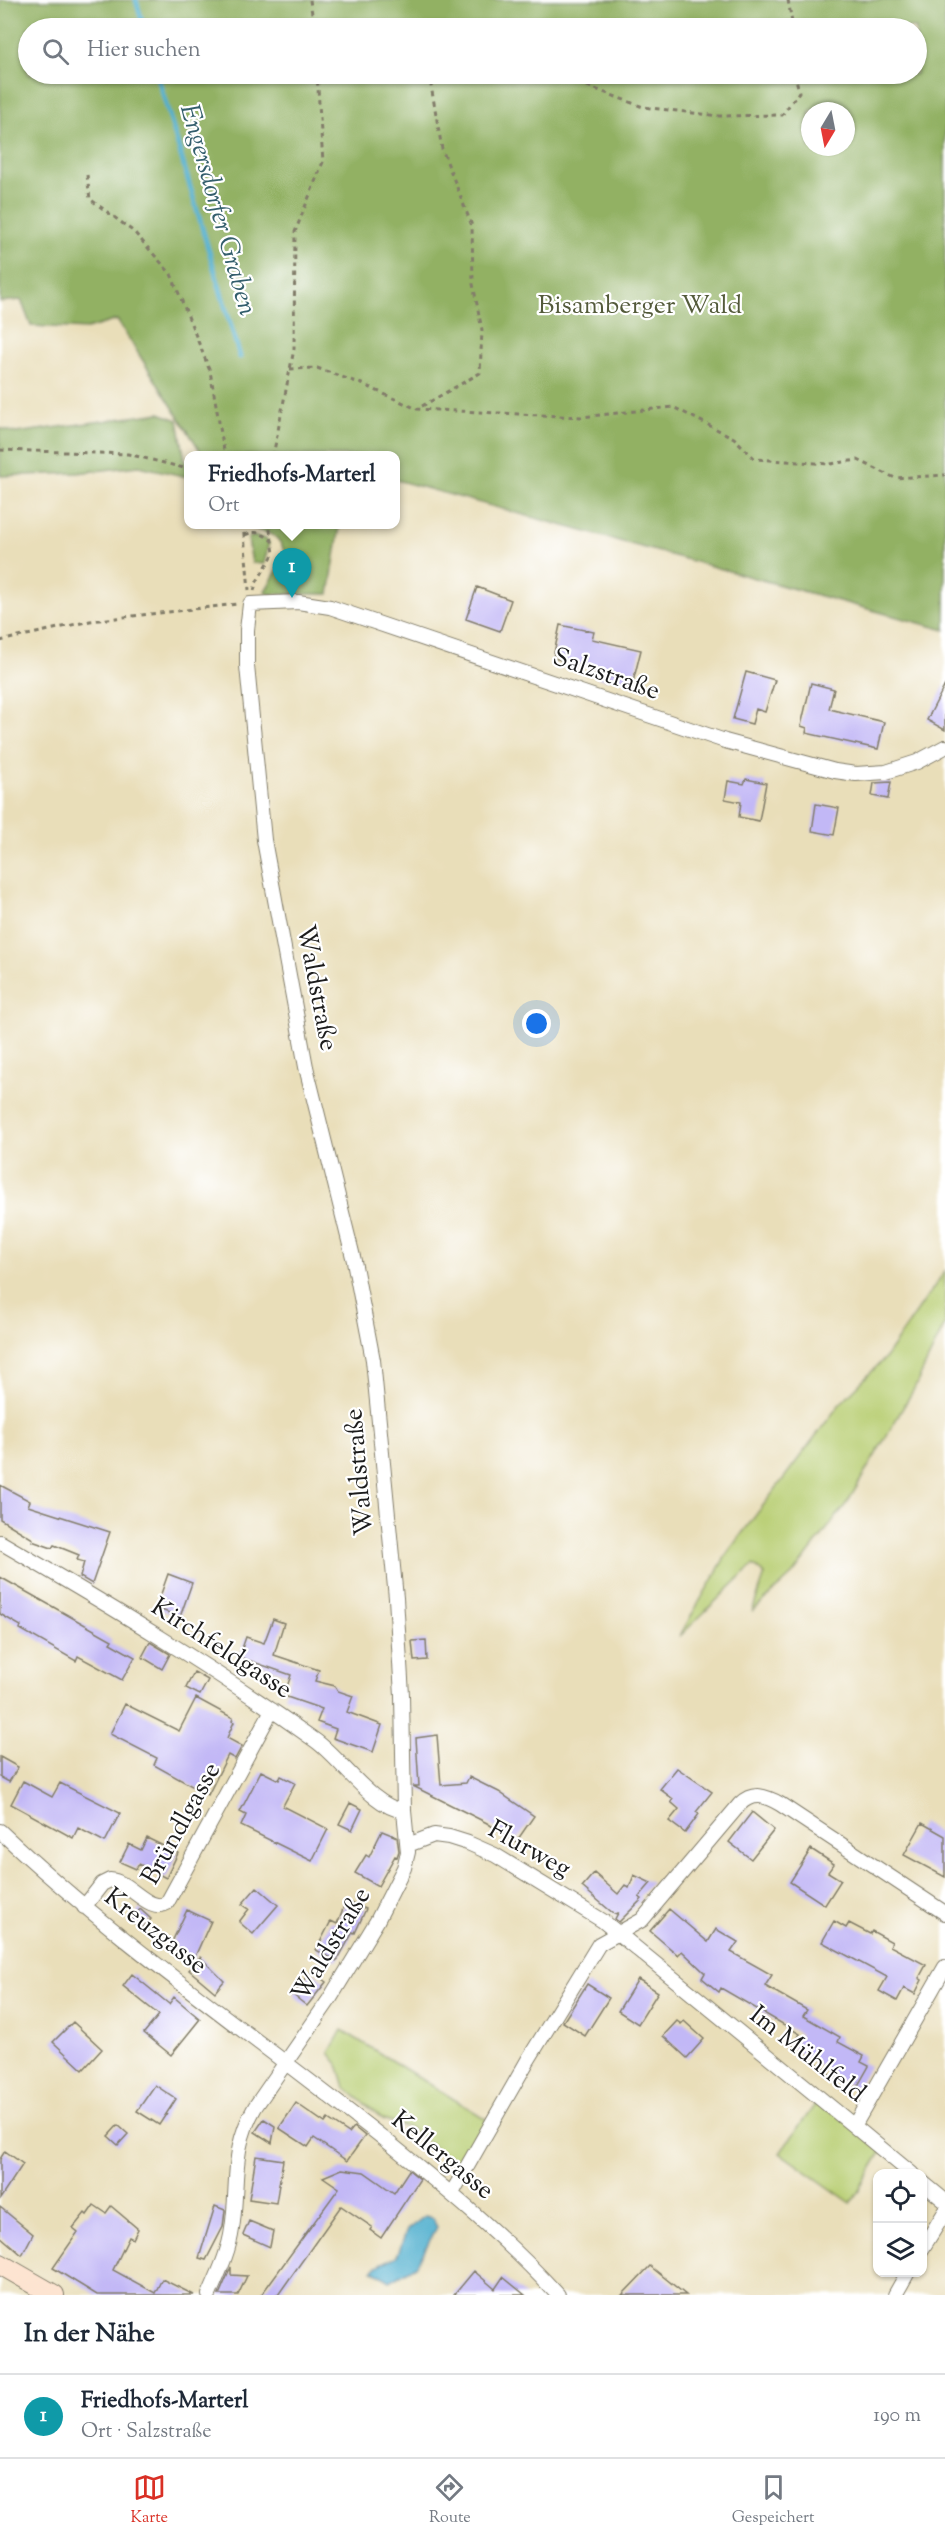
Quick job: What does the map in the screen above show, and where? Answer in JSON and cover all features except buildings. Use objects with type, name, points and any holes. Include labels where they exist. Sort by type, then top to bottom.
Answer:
[{"type":"main road","points":[[0,2264],[54,2295]]},
{"type":"street","name":"Salzstraße","points":[[250,604],[298,602],[330,607],[725,741],[835,771],[856,774],[886,772],[917,762],[945,747]]},
{"type":"street","name":"Waldstraße","points":[[209,2295],[228,2249],[232,2230],[236,2162],[240,2138],[255,2108],[340,1983],[383,1910],[406,1863],[408,1845],[404,1810],[398,1628],[373,1360],[354,1261],[306,1067],[264,840],[247,666],[250,604]]},
{"type":"street","name":"Kirchfeldgasse","points":[[0,1542],[173,1644],[272,1710],[331,1753],[383,1804],[404,1810]]},
{"type":"street","name":"Bründlgasse","points":[[84,1907],[102,1884],[110,1880],[123,1884],[152,1904],[162,1906],[167,1903],[272,1710]]},
{"type":"street","points":[[452,2193],[491,2122],[599,1944],[642,1920],[740,1804],[750,1796],[756,1795],[771,1799],[780,1804],[945,1913]]},
{"type":"street","name":"Kreuzgasse","points":[[0,1831],[84,1907],[141,1954],[286,2063]]},
{"type":"street","name":"Flurweg","points":[[408,1845],[427,1837],[442,1835],[484,1850],[553,1890],[619,1933]]},
{"type":"street","name":"Im Mühlfeld","points":[[619,1933],[854,2126],[945,1967]]},
{"type":"street","name":"Kellergasse","points":[[286,2063],[452,2193],[534,2268],[558,2295]]},
{"type":"street","points":[[854,2126],[906,2169]]},
{"type":"street","points":[[927,2186],[945,2201]]},
{"type":"street","points":[[927,2241],[945,2212]]},
{"type":"street","points":[[895,2295],[905,2277]]},
{"type":"path","points":[[310,0],[313,18]]},
{"type":"path","points":[[789,0],[792,18]]},
{"type":"path","points":[[274,451],[294,349],[295,232],[323,162],[318,84]]},
{"type":"path","points":[[417,409],[480,373],[482,330],[473,284],[471,226],[442,149],[431,84]]},
{"type":"path","points":[[582,84],[643,107],[719,116],[782,115],[799,92],[797,84]]},
{"type":"path","points":[[87,175],[90,199],[134,232],[171,274],[210,371],[224,451]]},
{"type":"path","points":[[290,369],[317,368],[362,384],[417,409],[581,417],[673,407],[734,438],[755,459],[830,464],[858,460],[895,478],[945,475]]},
{"type":"path","points":[[0,450],[128,454],[184,468]]},
{"type":"path","points":[[244,529],[250,604]]},
{"type":"path","points":[[250,604],[256,583],[274,553],[270,529]]},
{"type":"path","points":[[245,536],[252,532],[261,533],[273,541]]},
{"type":"path","points":[[0,641],[90,621],[227,604],[250,604]]},
{"type":"green space","name":"Bisamberger Wald","points":[[0,0],[945,0],[945,630],[400,481],[400,451],[200,451],[117,320],[87,329],[31,326],[21,300],[0,302],[0,74],[2,71],[0,67]]},
{"type":"green space","points":[[160,413],[178,420],[184,454],[184,476],[139,466],[77,473],[0,476],[0,428],[16,433]]},
{"type":"green space","points":[[254,529],[339,529],[329,594],[267,594],[265,591],[286,556],[279,541],[271,534]]},
{"type":"green space","points":[[252,536],[266,539],[269,543],[264,564],[252,563],[248,539]]},
{"type":"green space","points":[[945,1271],[945,1324],[914,1389],[849,1500],[793,1574],[752,1612],[765,1574],[753,1565],[679,1637],[728,1552],[839,1405],[885,1358]]},
{"type":"green space","points":[[342,2030],[491,2122],[463,2172],[412,2129],[383,2119],[345,2087],[338,2064],[329,2053]]},
{"type":"green space","points":[[819,2099],[883,2149],[851,2203],[780,2153]]},
{"type":"water","points":[[425,2216],[432,2218],[437,2227],[416,2266],[390,2281],[373,2270],[397,2256],[407,2230]]},
{"type":"waterway","name":"Engersdorfer Graben","points":[[136,0],[141,18]]},
{"type":"waterway","name":"Engersdorfer Graben","points":[[160,84],[240,357]]},
{"type":"place","name":"Friedhofs-Marterl","points":[[292,598]]}]
